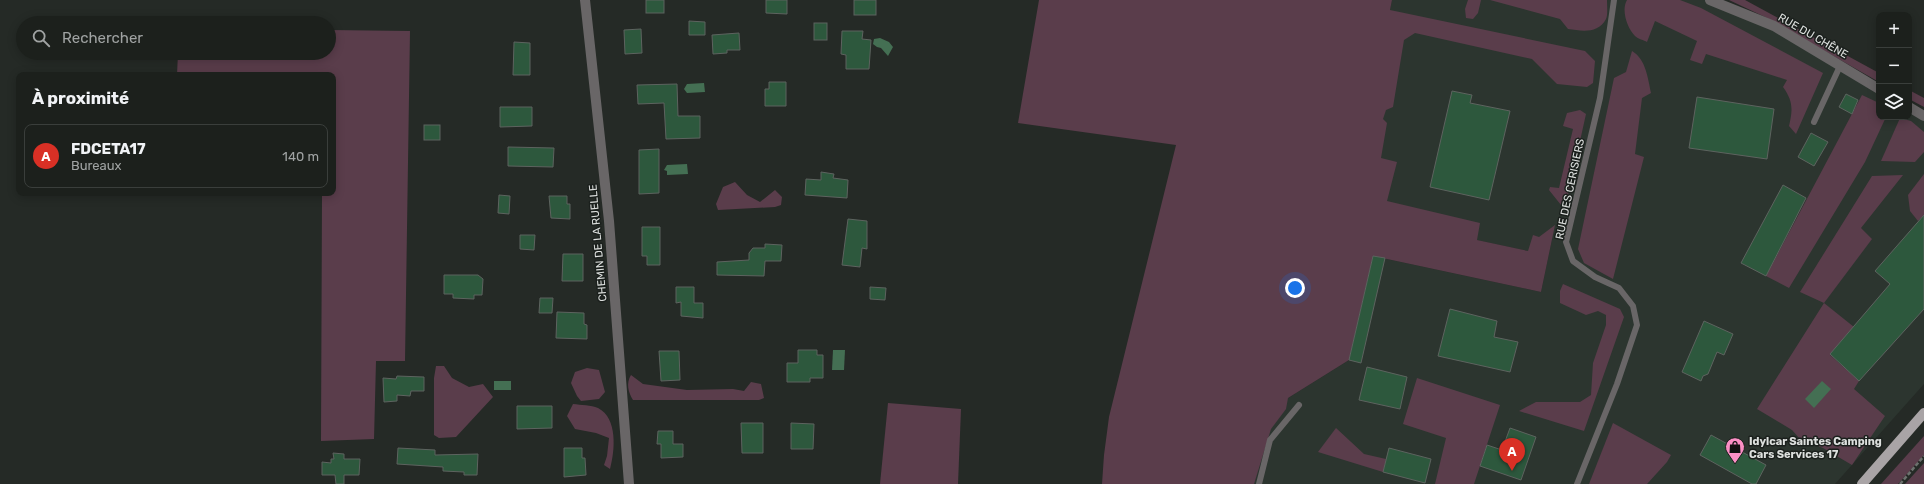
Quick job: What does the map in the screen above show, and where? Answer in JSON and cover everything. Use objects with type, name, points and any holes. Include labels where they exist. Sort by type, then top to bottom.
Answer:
[{"type":"main road","points":[[1862,484],[1924,413]]},
{"type":"street","name":"CHEMIN DE LA RUELLE","points":[[585,0],[609,221],[629,484]]},
{"type":"street","name":"RUE DU CHÊNE","points":[[1710,0],[1774,26],[1876,87]]},
{"type":"street","points":[[1912,109],[1924,116]]},
{"type":"lane","name":"RUE DES CERISIERS","points":[[1577,484],[1617,384],[1637,325],[1633,306],[1619,288],[1595,277],[1573,261],[1566,242],[1600,98],[1614,0]]},
{"type":"lane","points":[[1814,122],[1840,66]]},
{"type":"lane","points":[[1259,484],[1270,440],[1299,405]]},
{"type":"path","points":[[1900,484],[1924,456]]},
{"type":"shaded area","points":[[1039,0],[1392,0],[1390,10],[1585,51],[1595,61],[1593,83],[1587,87],[1557,84],[1532,59],[1415,33],[1404,40],[1393,107],[1386,110],[1383,119],[1387,123],[1381,158],[1397,162],[1387,201],[1480,223],[1477,240],[1528,251],[1533,235],[1539,237],[1555,225],[1541,292],[1373,256],[1349,360],[1288,398],[1286,409],[1271,429],[1254,484],[1102,484],[1109,417],[1176,145],[1018,123]]},
{"type":"shaded area","points":[[1392,0],[1710,0],[1774,26],[1876,87],[1876,120],[1912,120],[1912,109],[1924,116],[1924,384],[1835,484],[1225,484],[1230,434],[1349,360],[1373,256],[1541,292],[1552,239],[1532,252],[1388,221],[1347,210]]},
{"type":"shaded area","points":[[1468,0],[1481,0],[1478,13],[1473,19],[1466,18],[1465,9]]},
{"type":"shaded area","points":[[1490,0],[1607,0],[1607,15],[1603,24],[1599,27],[1584,31],[1573,30],[1568,29],[1560,19]]},
{"type":"shaded area","points":[[1627,0],[1680,0],[1701,8],[1823,73],[1796,134],[1789,126],[1791,105],[1789,97],[1783,87],[1787,80],[1706,54],[1702,64],[1690,60],[1697,41],[1655,21],[1647,42],[1638,38],[1632,33],[1627,24],[1625,4]]},
{"type":"shaded area","points":[[1729,0],[1745,0],[1876,71],[1876,80],[1765,17]]},
{"type":"shaded area","points":[[336,30],[410,31],[405,361],[376,361],[374,439],[321,441],[322,196],[336,196],[336,72],[177,72],[178,60],[336,60]]},
{"type":"shaded area","points":[[880,38],[889,42],[893,47],[888,56],[881,48],[873,44],[874,39]]},
{"type":"shaded area","points":[[1632,51],[1637,55],[1643,64],[1651,93],[1642,98],[1635,154],[1644,157],[1613,279],[1584,263],[1578,249],[1614,78],[1626,72]]},
{"type":"shaded area","points":[[704,83],[705,92],[687,93],[684,89],[687,84]]},
{"type":"shaded area","points":[[1912,92],[1924,98],[1924,107],[1912,101]]},
{"type":"shaded area","points":[[1862,95],[1876,102],[1876,120],[1885,120],[1865,162],[1789,288],[1766,276]]},
{"type":"shaded area","points":[[1580,110],[1586,114],[1566,204],[1561,205],[1549,190],[1550,187],[1559,188],[1573,129],[1563,126],[1567,113]]},
{"type":"shaded area","points":[[1899,120],[1911,121],[1924,132],[1924,152],[1915,162],[1881,161]]},
{"type":"shaded area","points":[[687,164],[688,174],[667,175],[667,171],[664,170],[667,165]]},
{"type":"shaded area","points":[[1924,174],[1924,215],[1918,221],[1910,211],[1908,195]]},
{"type":"shaded area","points":[[1903,175],[1861,228],[1872,239],[1824,303],[1800,292],[1872,176]]},
{"type":"shaded area","points":[[735,182],[747,195],[760,202],[775,190],[782,197],[781,205],[775,207],[718,210],[716,204],[723,187]]},
{"type":"shaded area","points":[[1563,284],[1620,309],[1624,317],[1584,431],[1519,411],[1536,402],[1580,402],[1591,395],[1593,363],[1606,325],[1606,315],[1598,311],[1586,315],[1560,303],[1560,291]]},
{"type":"shaded area","points":[[1824,303],[1854,327],[1830,355],[1859,381],[1854,389],[1885,416],[1852,465],[1823,448],[1800,439],[1792,430],[1757,409]]},
{"type":"shaded area","points":[[833,350],[845,350],[844,370],[832,370]]},
{"type":"shaded area","points":[[436,366],[444,366],[452,378],[469,387],[483,384],[493,397],[456,437],[439,438],[434,435],[434,378]]},
{"type":"shaded area","points":[[587,368],[599,370],[605,392],[599,399],[581,401],[571,383],[575,372]]},
{"type":"shaded area","points":[[631,375],[643,384],[687,390],[733,389],[744,391],[751,382],[761,384],[764,398],[759,400],[633,400],[628,388],[628,381]]},
{"type":"shaded area","points":[[1417,378],[1500,405],[1474,484],[1435,484],[1446,438],[1403,424]]},
{"type":"shaded area","points":[[494,381],[511,381],[511,390],[494,390]]},
{"type":"shaded area","points":[[1822,381],[1831,389],[1814,408],[1805,399]]},
{"type":"shaded area","points":[[888,403],[961,409],[958,484],[880,484]]},
{"type":"shaded area","points":[[573,404],[598,408],[609,419],[612,427],[614,444],[610,469],[604,465],[607,456],[609,438],[596,433],[575,429],[567,416]]},
{"type":"shaded area","points":[[1613,423],[1671,455],[1667,462],[1647,484],[1589,484]]},
{"type":"shaded area","points":[[1336,428],[1364,454],[1386,459],[1383,472],[1318,452]]},
{"type":"shaded area","points":[[1924,436],[1924,455],[1898,484],[1881,484]]},
{"type":"shaded area","points":[[1924,463],[1924,484],[1905,484]]},
{"type":"building","points":[[646,0],[664,0],[664,13],[646,13]]},
{"type":"building","points":[[766,0],[787,0],[787,14],[766,13]]},
{"type":"building","points":[[854,0],[876,0],[876,15],[854,15]]},
{"type":"building","points":[[689,21],[705,22],[705,35],[689,35]]},
{"type":"building","points":[[814,23],[827,23],[827,40],[814,40]]},
{"type":"building","points":[[641,29],[642,53],[625,54],[624,30]]},
{"type":"building","points":[[842,31],[863,31],[862,39],[871,40],[869,69],[846,69],[846,55],[841,54]]},
{"type":"building","points":[[739,33],[740,50],[727,50],[727,53],[713,54],[712,35]]},
{"type":"building","points":[[514,42],[530,43],[530,75],[513,75]]},
{"type":"building","points":[[769,82],[786,82],[786,106],[765,106],[765,89],[769,89]]},
{"type":"building","points":[[677,84],[678,116],[700,116],[700,138],[666,139],[664,103],[638,104],[637,85]]},
{"type":"building","points":[[1452,91],[1472,95],[1470,103],[1510,111],[1489,200],[1430,187]]},
{"type":"building","points":[[1846,94],[1858,100],[1852,114],[1839,107]]},
{"type":"building","points":[[1697,97],[1774,109],[1767,159],[1689,148]]},
{"type":"building","points":[[500,107],[532,107],[532,126],[500,127]]},
{"type":"building","points":[[424,125],[440,125],[440,140],[424,140]]},
{"type":"building","points":[[1811,133],[1828,142],[1814,166],[1798,157]]},
{"type":"building","points":[[508,147],[554,148],[553,167],[508,166]]},
{"type":"building","points":[[659,149],[659,193],[639,194],[639,150]]},
{"type":"building","points":[[821,172],[834,174],[833,178],[848,180],[847,198],[805,195],[806,179],[821,180]]},
{"type":"building","points":[[1783,185],[1806,198],[1766,276],[1741,263]]},
{"type":"building","points":[[499,195],[510,196],[509,214],[498,213]]},
{"type":"building","points":[[549,196],[567,196],[567,204],[570,204],[570,219],[551,218]]},
{"type":"building","points":[[1924,215],[1924,309],[1859,381],[1830,354],[1890,284],[1875,271]]},
{"type":"building","points":[[848,219],[867,221],[867,249],[862,248],[860,267],[842,265]]},
{"type":"building","points":[[642,227],[660,227],[660,265],[647,265],[647,256],[642,256]]},
{"type":"building","points":[[520,235],[535,235],[534,250],[520,249]]},
{"type":"building","points":[[765,244],[782,245],[781,261],[765,261],[764,276],[717,275],[717,262],[749,260],[749,253],[753,248],[765,248]]},
{"type":"building","points":[[563,254],[583,254],[583,281],[562,281]]},
{"type":"building","points":[[1373,256],[1385,258],[1361,363],[1349,360]]},
{"type":"building","points":[[444,275],[478,275],[483,279],[482,295],[474,295],[474,299],[453,298],[453,294],[444,294]]},
{"type":"building","points":[[676,287],[694,287],[694,303],[703,303],[703,318],[681,316],[681,302],[676,303]]},
{"type":"building","points":[[870,287],[886,288],[885,300],[870,299]]},
{"type":"building","points":[[540,298],[553,298],[552,313],[539,313]]},
{"type":"building","points":[[1450,309],[1497,321],[1494,337],[1518,342],[1510,372],[1438,356]]},
{"type":"building","points":[[557,312],[584,313],[584,324],[587,325],[587,339],[556,338]]},
{"type":"building","points":[[1704,321],[1733,334],[1724,355],[1717,352],[1708,374],[1703,376],[1701,381],[1682,372]]},
{"type":"building","points":[[798,350],[817,350],[817,355],[823,355],[823,378],[810,378],[810,382],[787,382],[787,363],[798,363]]},
{"type":"building","points":[[659,351],[679,351],[680,380],[661,381]]},
{"type":"building","points":[[1367,367],[1407,377],[1400,409],[1359,400]]},
{"type":"building","points":[[397,376],[424,377],[424,391],[411,391],[410,396],[397,395],[397,401],[384,402],[383,378],[396,379]]},
{"type":"building","points":[[517,406],[552,406],[552,428],[517,429]]},
{"type":"building","points":[[741,423],[763,423],[763,453],[742,453]]},
{"type":"building","points":[[791,423],[814,424],[813,449],[791,449]]},
{"type":"building","points":[[1510,428],[1536,437],[1521,480],[1480,466],[1487,445],[1502,450]]},
{"type":"building","points":[[658,431],[673,431],[673,444],[683,444],[683,457],[661,458],[661,444],[657,444]]},
{"type":"building","points":[[1711,435],[1766,465],[1756,484],[1752,484],[1700,455]]},
{"type":"building","points":[[398,448],[435,450],[435,455],[478,454],[477,475],[464,475],[464,472],[443,471],[443,467],[397,464]]},
{"type":"building","points":[[564,448],[582,448],[582,458],[585,458],[586,475],[564,477]]},
{"type":"building","points":[[1389,448],[1431,459],[1425,483],[1383,472]]},
{"type":"building","points":[[333,453],[344,454],[344,459],[360,459],[359,475],[344,475],[344,484],[336,484],[335,475],[322,475],[322,462],[331,463],[331,459],[334,459]]},
{"type":"place","name":"Idylcar Saintes Camping Cars Services 17","points":[[1735,464]]},
{"type":"place","name":"FDCETA17","points":[[1512,471]]}]
